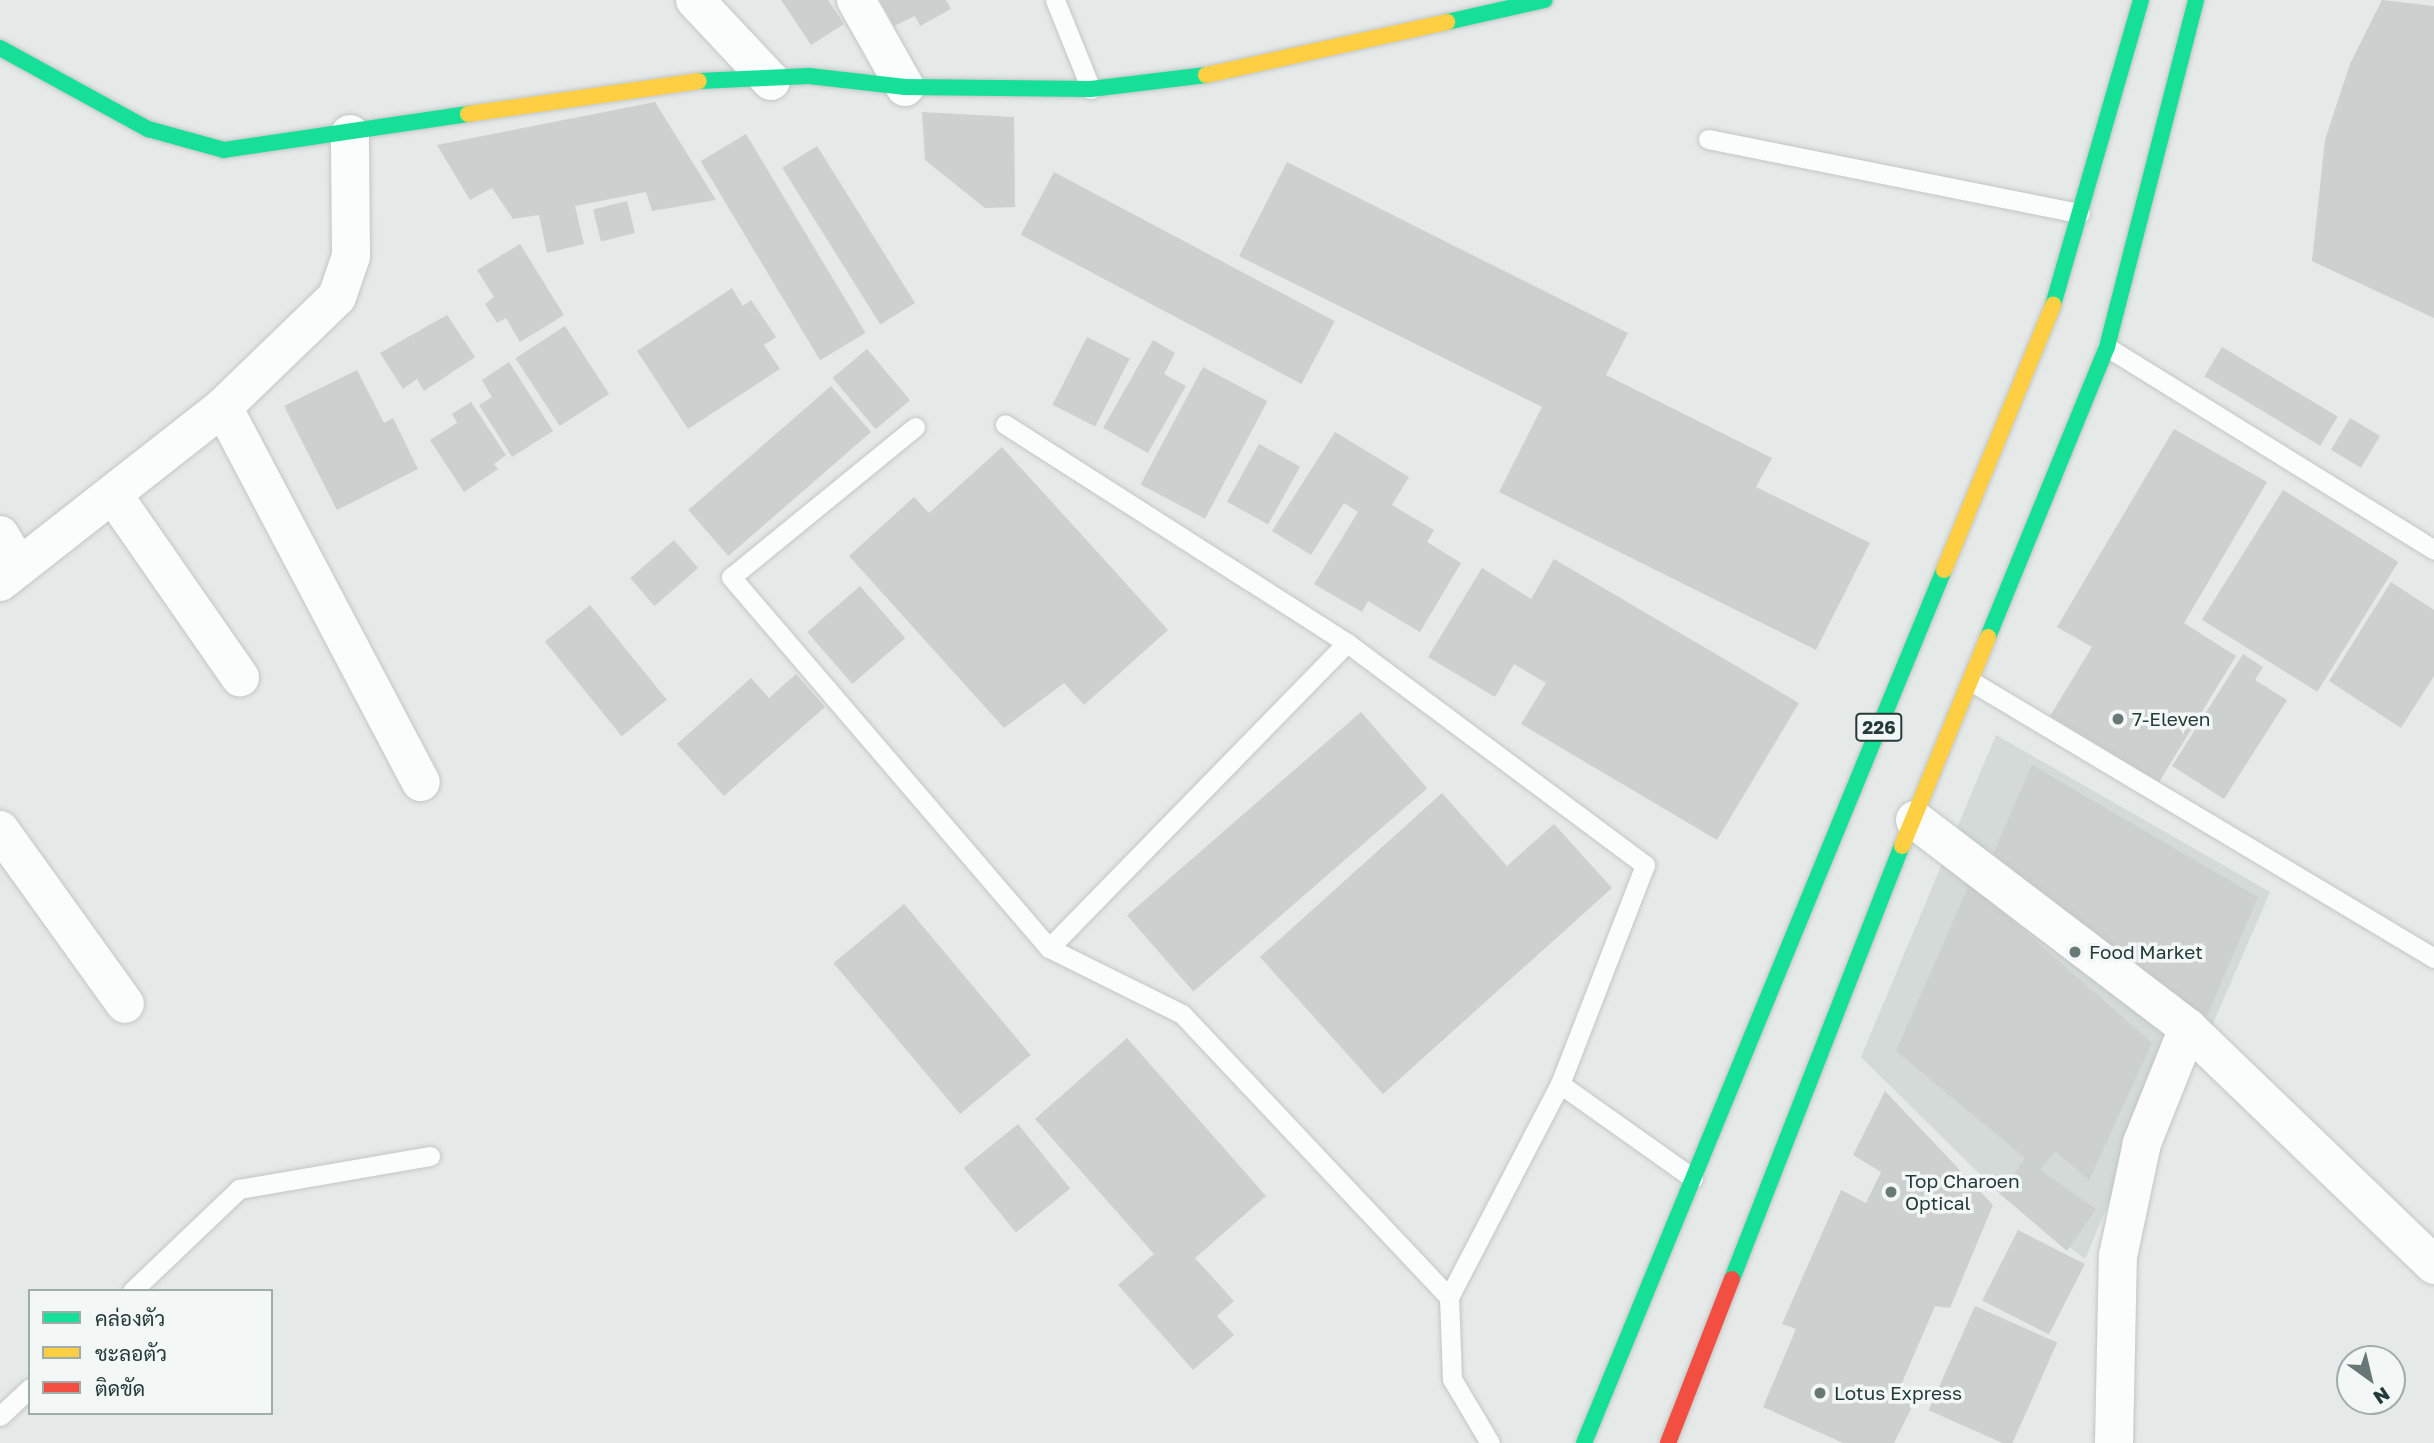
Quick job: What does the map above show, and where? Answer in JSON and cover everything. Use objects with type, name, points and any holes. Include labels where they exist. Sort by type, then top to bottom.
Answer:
[{"type":"main road","points":[[0,48],[148,130],[225,150],[350,134],[693,81],[771,81],[809,76],[905,88],[1091,89],[1204,75],[1545,0]]},
{"type":"main road","name":"226","points":[[1584,1443],[2050,314],[2141,0]]},
{"type":"main road","points":[[1668,1443],[1915,820],[1974,683],[2107,347],[2196,0]]},
{"type":"street","points":[[695,0],[771,81]]},
{"type":"street","points":[[856,0],[905,88]]},
{"type":"street","points":[[0,535],[10,574],[114,496],[223,407],[337,297],[351,256],[350,134]]},
{"type":"street","points":[[223,407],[421,782]]},
{"type":"street","points":[[114,496],[240,677]]},
{"type":"street","points":[[1915,820],[2188,1028],[2434,1265]]},
{"type":"street","points":[[0,830],[125,1004]]},
{"type":"street","points":[[2114,1443],[2118,1256],[2143,1143],[2188,1028]]},
{"type":"lane","points":[[1055,0],[1091,89]]},
{"type":"lane","points":[[1708,139],[2080,213]]},
{"type":"lane","points":[[2107,347],[2434,550]]},
{"type":"lane","points":[[1006,424],[1346,643],[1645,865],[1560,1084],[1449,1297],[1452,1379],[1489,1443]]},
{"type":"lane","points":[[915,427],[731,577],[1049,948],[1182,1014],[1449,1297]]},
{"type":"lane","points":[[1049,948],[1346,643]]},
{"type":"lane","points":[[1974,683],[2434,958]]},
{"type":"lane","points":[[1560,1084],[1693,1178]]},
{"type":"lane","points":[[134,1289],[239,1189],[430,1156]]},
{"type":"lane","points":[[0,1416],[28,1390]]},
{"type":"shaded area","name":"Food Market","points":[[1996,735],[2270,892],[2211,1028],[2189,1013],[2085,1259],[2000,1194],[1861,1057]]},
{"type":"building","points":[[781,0],[828,0],[844,24],[811,45]]},
{"type":"building","points":[[880,0],[946,0],[951,9],[920,26],[915,16],[894,26]]},
{"type":"building","points":[[2382,0],[2434,6],[2434,318],[2312,261],[2325,140],[2350,64]]},
{"type":"building","points":[[655,102],[716,200],[652,211],[646,192],[575,206],[584,244],[547,253],[539,215],[513,219],[492,188],[470,200],[437,145]]},
{"type":"building","points":[[922,112],[1014,117],[1015,207],[985,208],[925,160]]},
{"type":"building","points":[[746,134],[865,333],[820,360],[701,161]]},
{"type":"building","points":[[817,146],[915,303],[880,325],[782,168]]},
{"type":"building","points":[[1287,162],[1628,333],[1606,375],[1772,458],[1756,487],[1870,543],[1816,650],[1499,492],[1542,407],[1239,256]]},
{"type":"building","points":[[1054,172],[1335,321],[1301,384],[1021,235]]},
{"type":"building","points":[[627,201],[635,233],[601,241],[593,209]]},
{"type":"building","points":[[520,244],[564,315],[520,342],[506,318],[497,323],[485,304],[494,297],[477,270]]},
{"type":"building","points":[[732,288],[743,306],[751,300],[776,337],[764,345],[780,369],[688,429],[637,351]]},
{"type":"building","points":[[447,315],[475,357],[424,391],[417,379],[403,389],[380,353]]},
{"type":"building","points":[[565,326],[609,394],[560,426],[516,358]]},
{"type":"building","points":[[1087,337],[1130,359],[1095,427],[1052,405]]},
{"type":"building","points":[[1153,340],[1175,353],[1164,374],[1186,386],[1148,453],[1103,428]]},
{"type":"building","points":[[2222,347],[2338,417],[2320,446],[2204,376]]},
{"type":"building","points":[[867,349],[910,400],[876,429],[833,378]]},
{"type":"building","points":[[509,362],[553,431],[512,457],[479,405],[492,397],[482,380]]},
{"type":"building","points":[[1203,367],[1267,401],[1205,519],[1141,484]]},
{"type":"building","points":[[357,370],[384,423],[393,418],[418,469],[337,510],[284,406]]},
{"type":"building","points":[[831,386],[871,432],[728,556],[688,510]]},
{"type":"building","points":[[471,402],[506,455],[494,464],[498,469],[464,492],[430,440],[457,423],[452,414]]},
{"type":"building","points":[[2350,418],[2380,436],[2361,468],[2331,450]]},
{"type":"building","points":[[2174,429],[2267,482],[2184,623],[2236,656],[2159,782],[2050,716],[2092,647],[2057,627]]},
{"type":"building","points":[[1335,432],[1409,477],[1392,505],[1434,530],[1427,542],[1461,563],[1420,632],[1368,601],[1362,612],[1314,584],[1358,512],[1344,503],[1311,555],[1272,531]]},
{"type":"building","points":[[1259,444],[1300,467],[1268,525],[1227,502]]},
{"type":"building","points":[[1002,447],[1168,630],[1084,705],[1064,683],[1004,728],[849,556],[914,497],[929,513]]},
{"type":"building","points":[[2283,490],[2398,562],[2317,692],[2202,620]]},
{"type":"building","points":[[674,540],[698,568],[655,606],[630,578]]},
{"type":"building","points":[[1554,559],[1799,703],[1717,840],[1521,724],[1546,683],[1514,664],[1495,697],[1428,657],[1482,568],[1531,599]]},
{"type":"building","points":[[2391,582],[2434,610],[2434,676],[2401,728],[2329,681]]},
{"type":"building","points":[[860,586],[905,638],[852,684],[807,632]]},
{"type":"building","points":[[590,605],[667,700],[622,736],[545,642]]},
{"type":"building","points":[[2243,654],[2263,667],[2255,680],[2287,700],[2224,799],[2172,766]]},
{"type":"building","points":[[796,674],[825,707],[724,796],[677,744],[751,678],[769,698]]},
{"type":"building","points":[[1361,712],[1427,788],[1193,992],[1127,915]]},
{"type":"building","points":[[2032,765],[2258,897],[2206,1018],[1993,854]]},
{"type":"building","points":[[1442,793],[1507,866],[1554,824],[1612,888],[1383,1094],[1260,957]]},
{"type":"building","points":[[1970,883],[2152,1043],[2089,1180],[2055,1151],[2040,1170],[2096,1209],[2067,1251],[2000,1194],[2025,1158],[1896,1051]]},
{"type":"building","points":[[904,904],[1031,1055],[960,1114],[834,963]]},
{"type":"building","points":[[1127,1038],[1266,1196],[1195,1258],[1234,1301],[1217,1316],[1234,1335],[1193,1370],[1118,1285],[1154,1254],[1035,1119]]},
{"type":"building","points":[[1885,1091],[1993,1205],[1950,1308],[1935,1306],[1895,1399],[1913,1405],[1894,1443],[1843,1443],[1763,1407],[1796,1329],[1782,1324],[1841,1190],[1866,1203],[1881,1172],[1853,1155]]},
{"type":"building","points":[[1018,1124],[1070,1189],[1016,1233],[964,1168]]},
{"type":"building","points":[[2018,1230],[2085,1264],[2049,1334],[1982,1300]]},
{"type":"building","points":[[1975,1306],[2057,1343],[2013,1443],[2002,1443],[1929,1410]]},
{"type":"traffic: fast","points":[[1447,22],[1545,0]]},
{"type":"traffic: fast","points":[[2053,305],[2141,0]]},
{"type":"traffic: fast","points":[[1988,637],[2107,347],[2196,0]]},
{"type":"traffic: fast","points":[[0,48],[148,129],[224,150],[468,114]]},
{"type":"traffic: fast","points":[[699,81],[809,76],[905,87],[1091,89],[1206,75]]},
{"type":"traffic: fast","points":[[1584,1443],[1944,570]]},
{"type":"traffic: fast","points":[[1732,1279],[1902,846]]},
{"type":"traffic: slow","points":[[1206,75],[1447,22]]},
{"type":"traffic: slow","points":[[468,114],[699,81]]},
{"type":"traffic: slow","points":[[1944,570],[2053,305]]},
{"type":"traffic: slow","points":[[1902,846],[1988,637]]},
{"type":"traffic: jam","points":[[1668,1443],[1732,1279]]},
{"type":"place","name":"7-Eleven","points":[[2118,719]]},
{"type":"place","name":"Food Market","points":[[2075,952]]},
{"type":"place","name":"Top Charoen Optical","points":[[1891,1192]]},
{"type":"place","name":"Lotus Express","points":[[1820,1393]]}]
